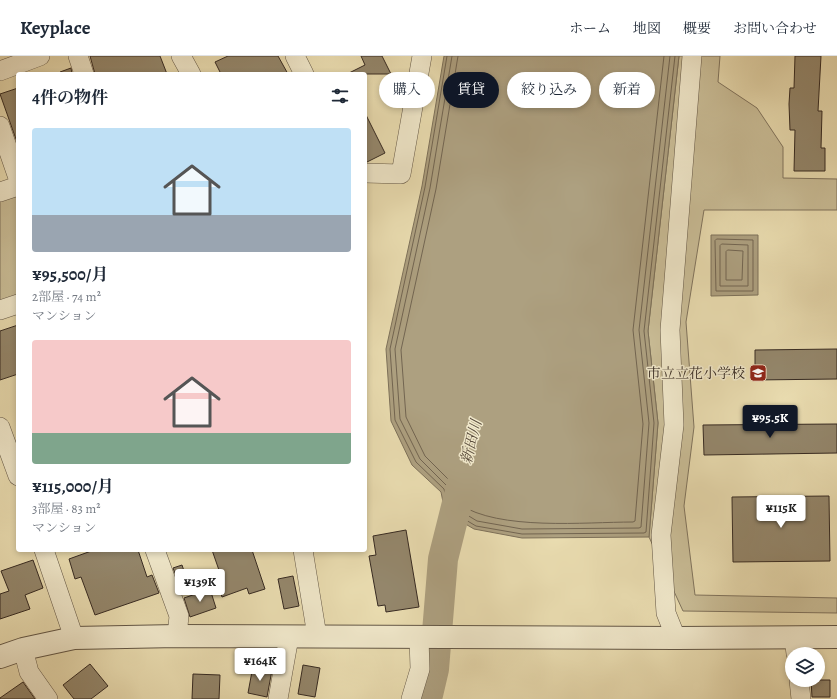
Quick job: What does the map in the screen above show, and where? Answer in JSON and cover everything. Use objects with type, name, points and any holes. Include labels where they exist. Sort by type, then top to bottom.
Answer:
[{"type":"street","points":[[0,71],[40,56]]},
{"type":"street","points":[[78,56],[83,72]]},
{"type":"street","points":[[181,56],[189,72]]},
{"type":"street","points":[[295,56],[303,72]]},
{"type":"street","points":[[676,638],[666,613],[661,535],[674,425],[670,330],[692,56]]},
{"type":"street","points":[[367,173],[401,174],[419,58]]},
{"type":"street","points":[[0,126],[16,172]]},
{"type":"street","points":[[0,192],[16,187]]},
{"type":"street","points":[[0,310],[16,305]]},
{"type":"street","points":[[0,427],[16,471]]},
{"type":"street","points":[[45,552],[74,638]]},
{"type":"street","points":[[156,552],[179,616],[177,636]]},
{"type":"street","points":[[303,552],[317,636]]},
{"type":"street","points":[[0,657],[23,649],[74,638],[317,636],[419,638],[676,638],[795,645],[837,637]]},
{"type":"street","points":[[278,699],[289,637]]},
{"type":"street","points":[[411,699],[420,669],[419,638]]},
{"type":"street","points":[[23,649],[29,672],[48,699]]},
{"type":"street","points":[[800,687],[801,699]]},
{"type":"shaded area","points":[[679,56],[720,56],[718,82],[757,108],[783,147],[783,178],[837,179],[837,210],[704,210],[686,322],[694,427],[684,506],[695,595],[837,598],[837,613],[683,611],[649,537],[658,423],[648,331]]},
{"type":"shaded area","points":[[15,193],[16,196],[16,301],[0,306],[0,198]]},
{"type":"water","points":[[444,56],[679,56],[648,331],[658,423],[649,537],[522,538],[474,529],[445,512],[441,492],[412,465],[391,421],[386,349],[422,186]]},
{"type":"water","points":[[711,235],[758,235],[758,295],[711,296]]},
{"type":"building","points":[[90,56],[160,56],[166,72],[94,72]]},
{"type":"building","points":[[228,56],[278,56],[287,72],[220,72],[215,62]]},
{"type":"building","points":[[361,56],[382,56],[390,72],[367,74],[367,72],[351,72],[365,65]]},
{"type":"building","points":[[795,56],[821,56],[818,111],[822,111],[821,148],[825,148],[825,171],[794,171],[795,130],[790,130],[789,104],[790,88],[794,88]]},
{"type":"building","points":[[71,68],[72,72],[60,72]]},
{"type":"building","points":[[16,89],[16,139],[0,94]]},
{"type":"building","points":[[367,117],[385,153],[367,162]]},
{"type":"building","points":[[16,326],[16,375],[0,380],[0,331]]},
{"type":"building","points":[[837,349],[837,379],[755,380],[755,350]]},
{"type":"building","points":[[837,424],[837,453],[704,455],[703,425]]},
{"type":"building","points":[[829,496],[830,561],[733,562],[732,497]]},
{"type":"building","points":[[406,530],[419,607],[386,612],[385,605],[378,606],[369,556],[376,555],[373,536]]},
{"type":"building","points":[[88,552],[139,552],[147,577],[152,575],[159,593],[95,615],[81,577],[75,579],[69,559]]},
{"type":"building","points":[[213,552],[253,552],[265,589],[249,594],[247,588],[222,597],[215,578],[221,576]]},
{"type":"building","points":[[33,560],[43,588],[25,595],[30,609],[0,619],[0,594],[9,591],[1,571]]},
{"type":"building","points":[[182,565],[188,583],[180,586],[173,568]]},
{"type":"building","points":[[293,576],[299,606],[284,609],[278,579]]},
{"type":"building","points":[[210,589],[216,608],[190,617],[184,598]]},
{"type":"building","points":[[90,664],[108,686],[91,699],[74,699],[63,685]]},
{"type":"building","points":[[303,665],[320,668],[315,697],[298,694]]},
{"type":"building","points":[[253,666],[272,670],[267,697],[248,693]]},
{"type":"building","points":[[193,674],[220,675],[219,699],[192,699]]},
{"type":"building","points":[[825,680],[830,680],[830,697],[812,697],[811,687],[825,687]]},
{"type":"building","points":[[23,682],[35,699],[0,699],[0,698]]},
{"type":"waterway","name":"新田川","points":[[427,699],[434,669],[443,559],[463,479]]},
{"type":"place","name":"市立立花小学校","points":[[758,373]]}]
